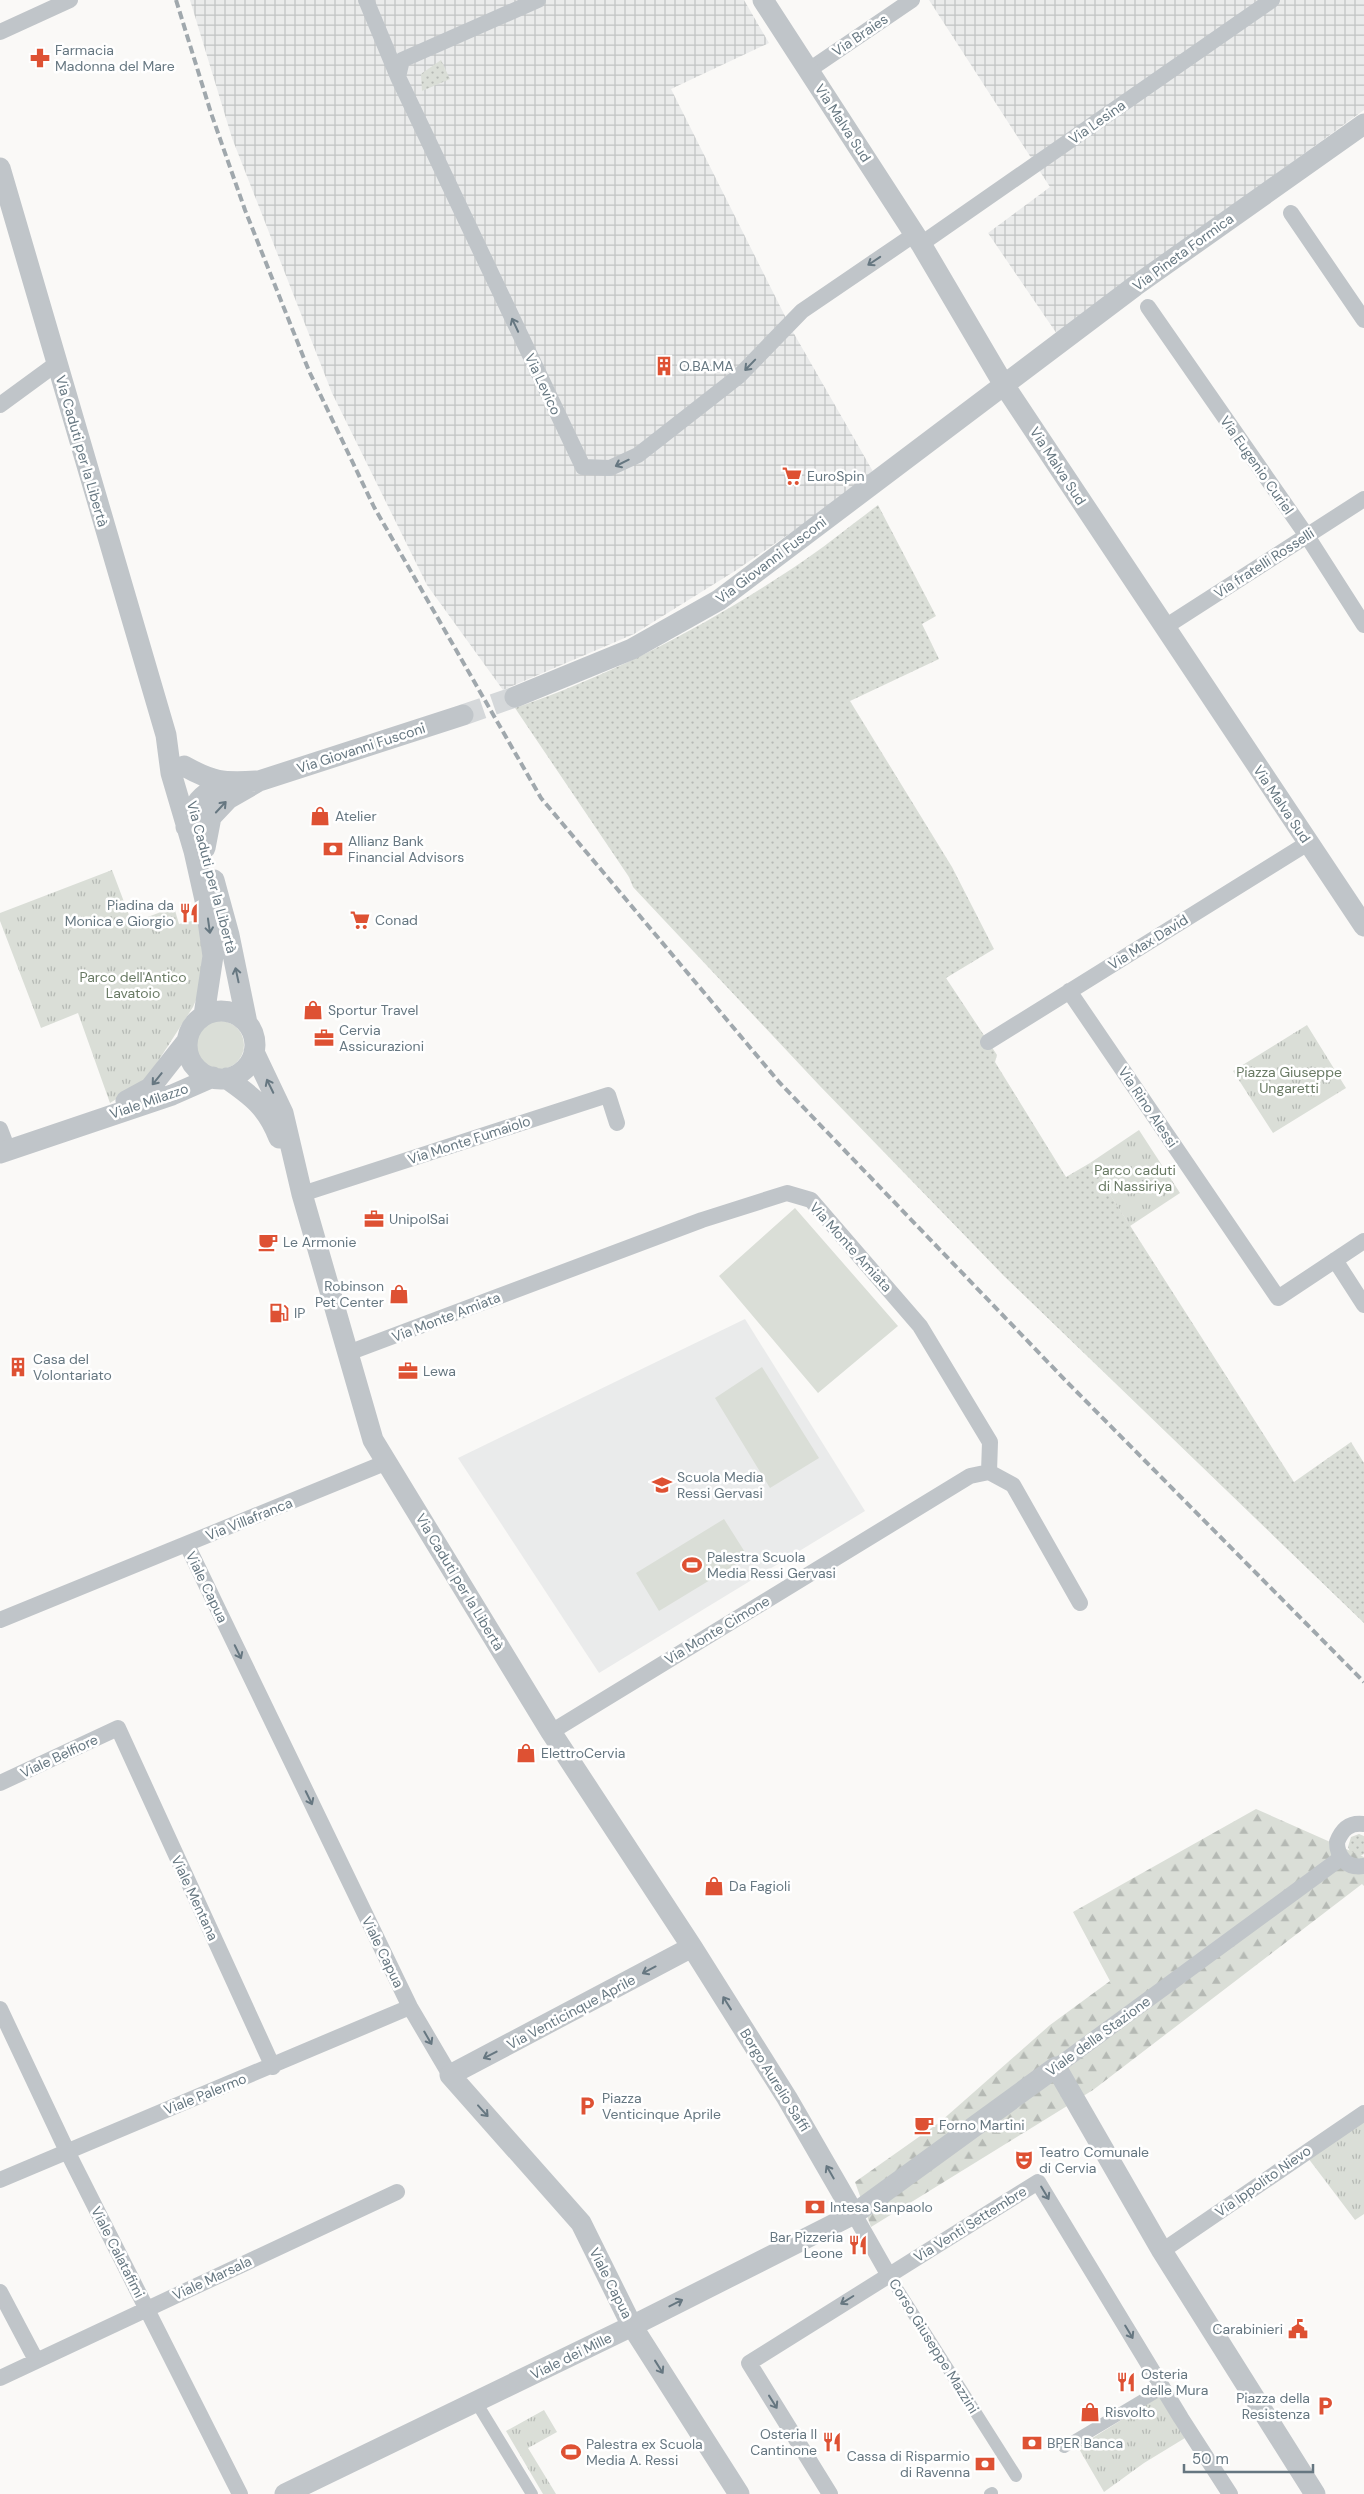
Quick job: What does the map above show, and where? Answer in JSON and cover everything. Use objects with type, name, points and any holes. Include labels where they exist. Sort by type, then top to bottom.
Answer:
[{"type":"street","points":[[0,32],[70,0]]},
{"type":"street","points":[[366,0],[398,77]]},
{"type":"street","points":[[398,77],[402,60],[538,0]]},
{"type":"street","name":"Via Malva Sud","points":[[763,0],[918,239],[1004,385],[1364,926]]},
{"type":"street","name":"Via Braies","points":[[809,70],[912,0]]},
{"type":"street","name":"Via Lesina","points":[[918,239],[1272,0]]},
{"type":"street","name":"Via Levico","points":[[398,77],[583,467],[610,468],[638,455],[739,376],[802,310],[918,239]]},
{"type":"street","name":"Via Pineta Formica","points":[[1004,385],[1151,275],[1364,124]]},
{"type":"street","name":"Via Caduti per la Libertà","points":[[0,168],[166,735],[171,772],[194,851],[205,900],[213,956],[204,1015]]},
{"type":"street","points":[[1292,213],[1364,320]]},
{"type":"street","name":"Via Eugenio Curiel","points":[[1148,307],[1307,536],[1364,625]]},
{"type":"street","points":[[0,405],[56,364]]},
{"type":"street","name":"Via Giovanni Fusconi","points":[[516,697],[632,649],[719,600],[1004,385]]},
{"type":"street","name":"Via fratelli Rosselli","points":[[1165,627],[1364,499]]},
{"type":"street","name":"Via Giovanni Fusconi","points":[[204,848],[211,817],[228,799],[259,781],[463,715]]},
{"type":"street","name":"Via Caduti per la Libertà","points":[[166,735],[184,766],[204,848],[229,935],[247,1023]]},
{"type":"street","name":"Via Giovanni Fusconi","points":[[184,766],[206,778],[223,783],[259,781]]},
{"type":"street","points":[[186,827],[193,806],[208,791],[223,783]]},
{"type":"street","name":"Via Max David","points":[[988,1042],[1308,843]]},
{"type":"street","name":"Via Rino Alessi","points":[[1069,991],[1278,1298],[1335,1260]]},
{"type":"street","points":[[222,1011],[240,1017],[247,1023],[252,1032],[254,1052],[244,1070],[219,1078],[204,1074],[190,1060],[187,1041],[190,1031],[204,1015],[222,1011]]},
{"type":"street","name":"Viale Milazzo","points":[[84,1123],[150,1088],[187,1041]]},
{"type":"street","name":"Via Caduti per la Libertà","points":[[254,1052],[283,1113],[300,1189],[374,1440],[551,1732],[692,1948]]},
{"type":"street","name":"Via Caduti per la Libertà","points":[[219,1078],[253,1097],[272,1118],[300,1189]]},
{"type":"street","name":"Viale Milazzo","points":[[0,1129],[4,1151],[219,1078]]},
{"type":"street","name":"Via Monte Fumaiolo","points":[[300,1189],[608,1095],[617,1123]]},
{"type":"street","name":"Via Monte Amiata","points":[[348,1353],[702,1220],[787,1193],[812,1200],[920,1326],[990,1442],[989,1472]]},
{"type":"street","points":[[1364,1241],[1335,1260],[1364,1305]]},
{"type":"street","name":"Via Villafranca","points":[[0,1620],[387,1462]]},
{"type":"street","points":[[989,1472],[1013,1485],[1080,1603]]},
{"type":"street","name":"Via Monte Cimone","points":[[551,1732],[970,1476],[989,1472]]},
{"type":"street","name":"Viale Capua","points":[[187,1545],[410,2007],[450,2075],[581,2223],[632,2326],[739,2494]]},
{"type":"street","name":"Viale Belfiore","points":[[0,1783],[118,1728]]},
{"type":"street","name":"Viale Mentana","points":[[118,1728],[273,2067]]},
{"type":"street","points":[[1364,1824],[1352,1824],[1340,1834],[1337,1849],[1341,1858],[1354,1866],[1364,1866]]},
{"type":"street","name":"Viale della Stazione","points":[[854,2214],[1341,1858]]},
{"type":"street","name":"Via Venticinque Aprile","points":[[450,2075],[692,1948]]},
{"type":"street","name":"Borgo Aurelio Saffi","points":[[692,1948],[787,2098],[854,2214]]},
{"type":"street","name":"Viale Palermo","points":[[0,2180],[273,2067],[410,2007]]},
{"type":"street","name":"Viale Calatafimi","points":[[0,2009],[67,2151],[240,2494]]},
{"type":"street","points":[[1056,2067],[1162,2251],[1315,2494]]},
{"type":"street","name":"Via Ippolito Nievo","points":[[1162,2251],[1364,2113]]},
{"type":"street","name":"Via Venti Settembre","points":[[830,2494],[749,2363],[888,2274],[1038,2182],[1163,2388],[1230,2494]]},
{"type":"street","name":"Viale Marsala","points":[[0,2378],[397,2192]]},
{"type":"street","name":"Corso Giuseppe Mazzini","points":[[854,2214],[888,2274],[1016,2476]]},
{"type":"street","name":"Viale dei Mille","points":[[286,2494],[632,2326],[854,2214]]},
{"type":"street","points":[[0,2292],[36,2360]]},
{"type":"street","points":[[1064,2447],[1163,2388]]},
{"type":"street","points":[[476,2402],[532,2494]]},
{"type":"shaded area","points":[[190,0],[744,0],[769,43],[671,89],[793,332],[875,475],[735,571],[634,634],[503,690],[427,585],[332,393],[232,138]]},
{"type":"shaded area","points":[[929,0],[1364,0],[1364,110],[1057,334],[988,233],[1050,187]]},
{"type":"shaded area","name":"Scuola Media Ressi Gervasi","points":[[745,1319],[865,1511],[599,1673],[458,1458]]},
{"type":"green space","points":[[441,60],[450,79],[422,91],[421,74]]},
{"type":"green space","points":[[878,505],[936,616],[922,624],[939,659],[850,701],[952,867],[994,949],[946,978],[997,1055],[995,1062],[1066,1177],[1090,1163],[1294,1482],[1351,1442],[1364,1463],[1364,1623],[1004,1276],[819,1085],[633,887],[629,877],[515,708],[552,695],[623,664],[726,610],[793,568]]},
{"type":"green space","name":"Parco dell'Antico Lavatoio","points":[[112,870],[132,923],[174,907],[179,924],[200,919],[204,938],[202,986],[193,1007],[146,1080],[110,1103],[78,1013],[41,1028],[0,921],[0,913]]},
{"type":"green space","points":[[220,1021],[229,1023],[237,1028],[242,1036],[244,1045],[242,1054],[237,1062],[229,1067],[220,1069],[211,1067],[203,1062],[198,1054],[196,1045],[198,1036],[203,1028],[211,1023]]},
{"type":"green space","name":"Piazza Giuseppe Ungaretti","points":[[1307,1025],[1346,1088],[1273,1133],[1233,1071]]},
{"type":"green space","name":"Parco caduti di Nassiriya","points":[[1139,1130],[1180,1193],[1130,1226],[1090,1163]]},
{"type":"green space","points":[[795,1208],[898,1326],[818,1393],[719,1276]]},
{"type":"green space","points":[[762,1367],[819,1458],[770,1488],[715,1398]]},
{"type":"green space","name":"Palestra Scuola Media Ressi Gervasi","points":[[724,1519],[748,1557],[659,1611],[636,1573]]},
{"type":"green space","points":[[1256,1809],[1364,1857],[1364,1886],[1362,1884],[1093,2090],[871,2227],[855,2182],[940,2122],[1050,2025],[1110,1981],[1073,1912]]},
{"type":"green space","points":[[1359,1834],[1364,1836],[1364,1854],[1360,1856],[1350,1852],[1348,1847],[1351,1837]]},
{"type":"green space","points":[[1364,2121],[1364,2214],[1355,2220],[1308,2158]]},
{"type":"green space","points":[[1160,2396],[1185,2438],[1144,2463],[1104,2492],[1078,2447]]},
{"type":"green space","points":[[544,2410],[557,2432],[528,2448],[556,2494],[543,2494],[506,2431]]},
{"type":"tunnel","points":[[463,715],[515,697]]},
{"type":"railway","points":[[176,0],[211,113],[245,210],[309,371],[374,507],[541,798],[779,1082],[1065,1380],[1364,1682]]},
{"type":"place","name":"Farmacia Madonna del Mare","points":[[40,58]]},
{"type":"place","name":"O.BA.MA","points":[[664,366]]},
{"type":"place","name":"EuroSpin","points":[[792,476]]},
{"type":"place","name":"Atelier","points":[[320,816]]},
{"type":"place","name":"Allianz Bank Financial Advisors","points":[[333,849]]},
{"type":"place","name":"Piadina da Monica e Giorgio","points":[[189,913]]},
{"type":"place","name":"Conad","points":[[360,920]]},
{"type":"place","name":"Sportur Travel","points":[[313,1010]]},
{"type":"place","name":"Cervia Assicurazioni","points":[[324,1038]]},
{"type":"place","name":"UnipolSai","points":[[374,1219]]},
{"type":"place","name":"Le Armonie","points":[[268,1242]]},
{"type":"place","name":"Robinson Pet Center","points":[[399,1294]]},
{"type":"place","name":"IP","points":[[279,1313]]},
{"type":"place","name":"Casa del Volontariato","points":[[18,1367]]},
{"type":"place","name":"Lewa","points":[[408,1371]]},
{"type":"place","name":"Scuola Media Ressi Gervasi","points":[[662,1485]]},
{"type":"place","name":"Palestra Scuola Media Ressi Gervasi","points":[[692,1565]]},
{"type":"place","name":"ElettroCervia","points":[[526,1753]]},
{"type":"place","name":"Da Fagioli","points":[[714,1886]]},
{"type":"place","name":"Piazza Venticinque Aprile","points":[[587,2106]]},
{"type":"place","name":"Forno Martini","points":[[924,2125]]},
{"type":"place","name":"Teatro Comunale di Cervia","points":[[1024,2160]]},
{"type":"place","name":"Intesa Sanpaolo","points":[[815,2207]]},
{"type":"place","name":"Bar Pizzeria Leone","points":[[858,2245]]},
{"type":"place","name":"Carabinieri","points":[[1298,2329]]},
{"type":"place","name":"Osteria delle Mura","points":[[1126,2382]]},
{"type":"place","name":"Piazza della Resistenza","points":[[1325,2406]]},
{"type":"place","name":"Risvolto","points":[[1090,2412]]},
{"type":"place","name":"Osteria Il Cantinone","points":[[832,2442]]},
{"type":"place","name":"BPER Banca","points":[[1032,2443]]},
{"type":"place","name":"Palestra ex Scuola Media A. Ressi","points":[[571,2452]]},
{"type":"place","name":"Cassa di Risparmio di Ravenna","points":[[985,2464]]}]
